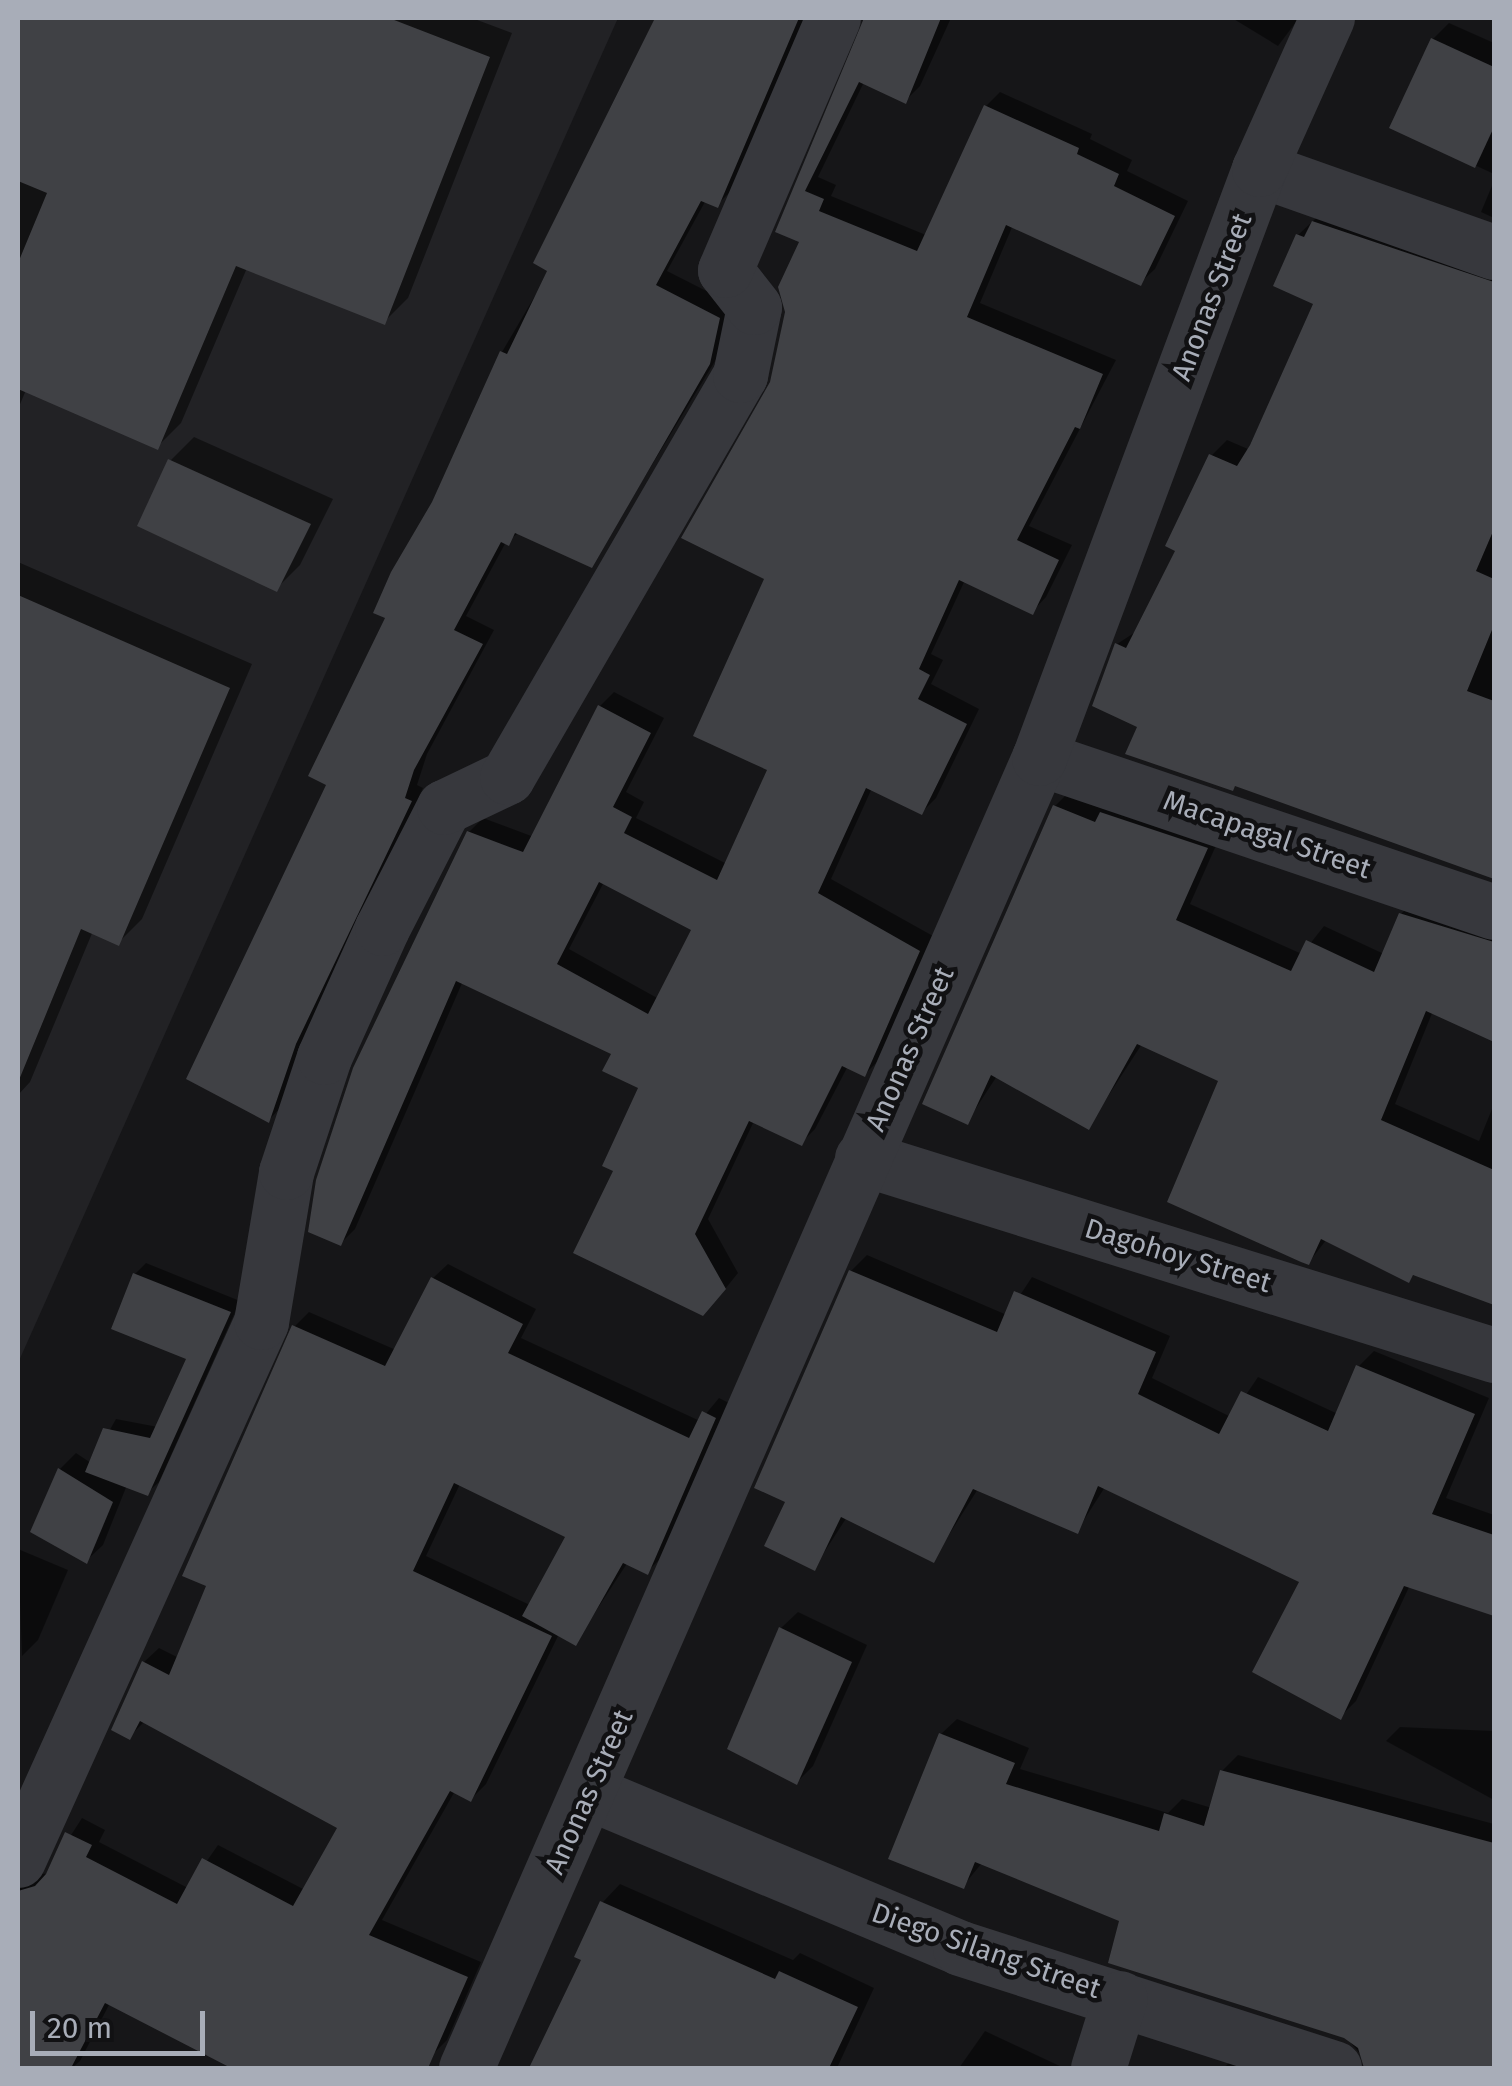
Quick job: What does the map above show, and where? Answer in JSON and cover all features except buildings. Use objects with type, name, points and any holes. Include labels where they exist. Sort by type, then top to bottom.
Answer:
[{"type":"street","points":[[18,1860],[261,1322],[286,1172],[324,1057],[382,928],[444,808],[508,777],[740,375],[754,307],[725,270],[834,18]]},
{"type":"street","name":"Anonas Street","points":[[466,2068],[590,1793],[862,1158],[1039,758],[1259,169],[1327,18]]},
{"type":"street","points":[[1259,169],[1494,252]]},
{"type":"street","name":"Macapagal Street","points":[[1039,758],[1494,912]]},
{"type":"street","name":"Dagohoy Street","points":[[862,1158],[1494,1355]]},
{"type":"street","name":"Diego Silang Street","points":[[590,1793],[960,1948],[1334,2068]]},
{"type":"street","points":[[1098,2068],[1120,1998]]},
{"type":"shaded area","points":[[18,18],[618,18],[18,1363]]}]
